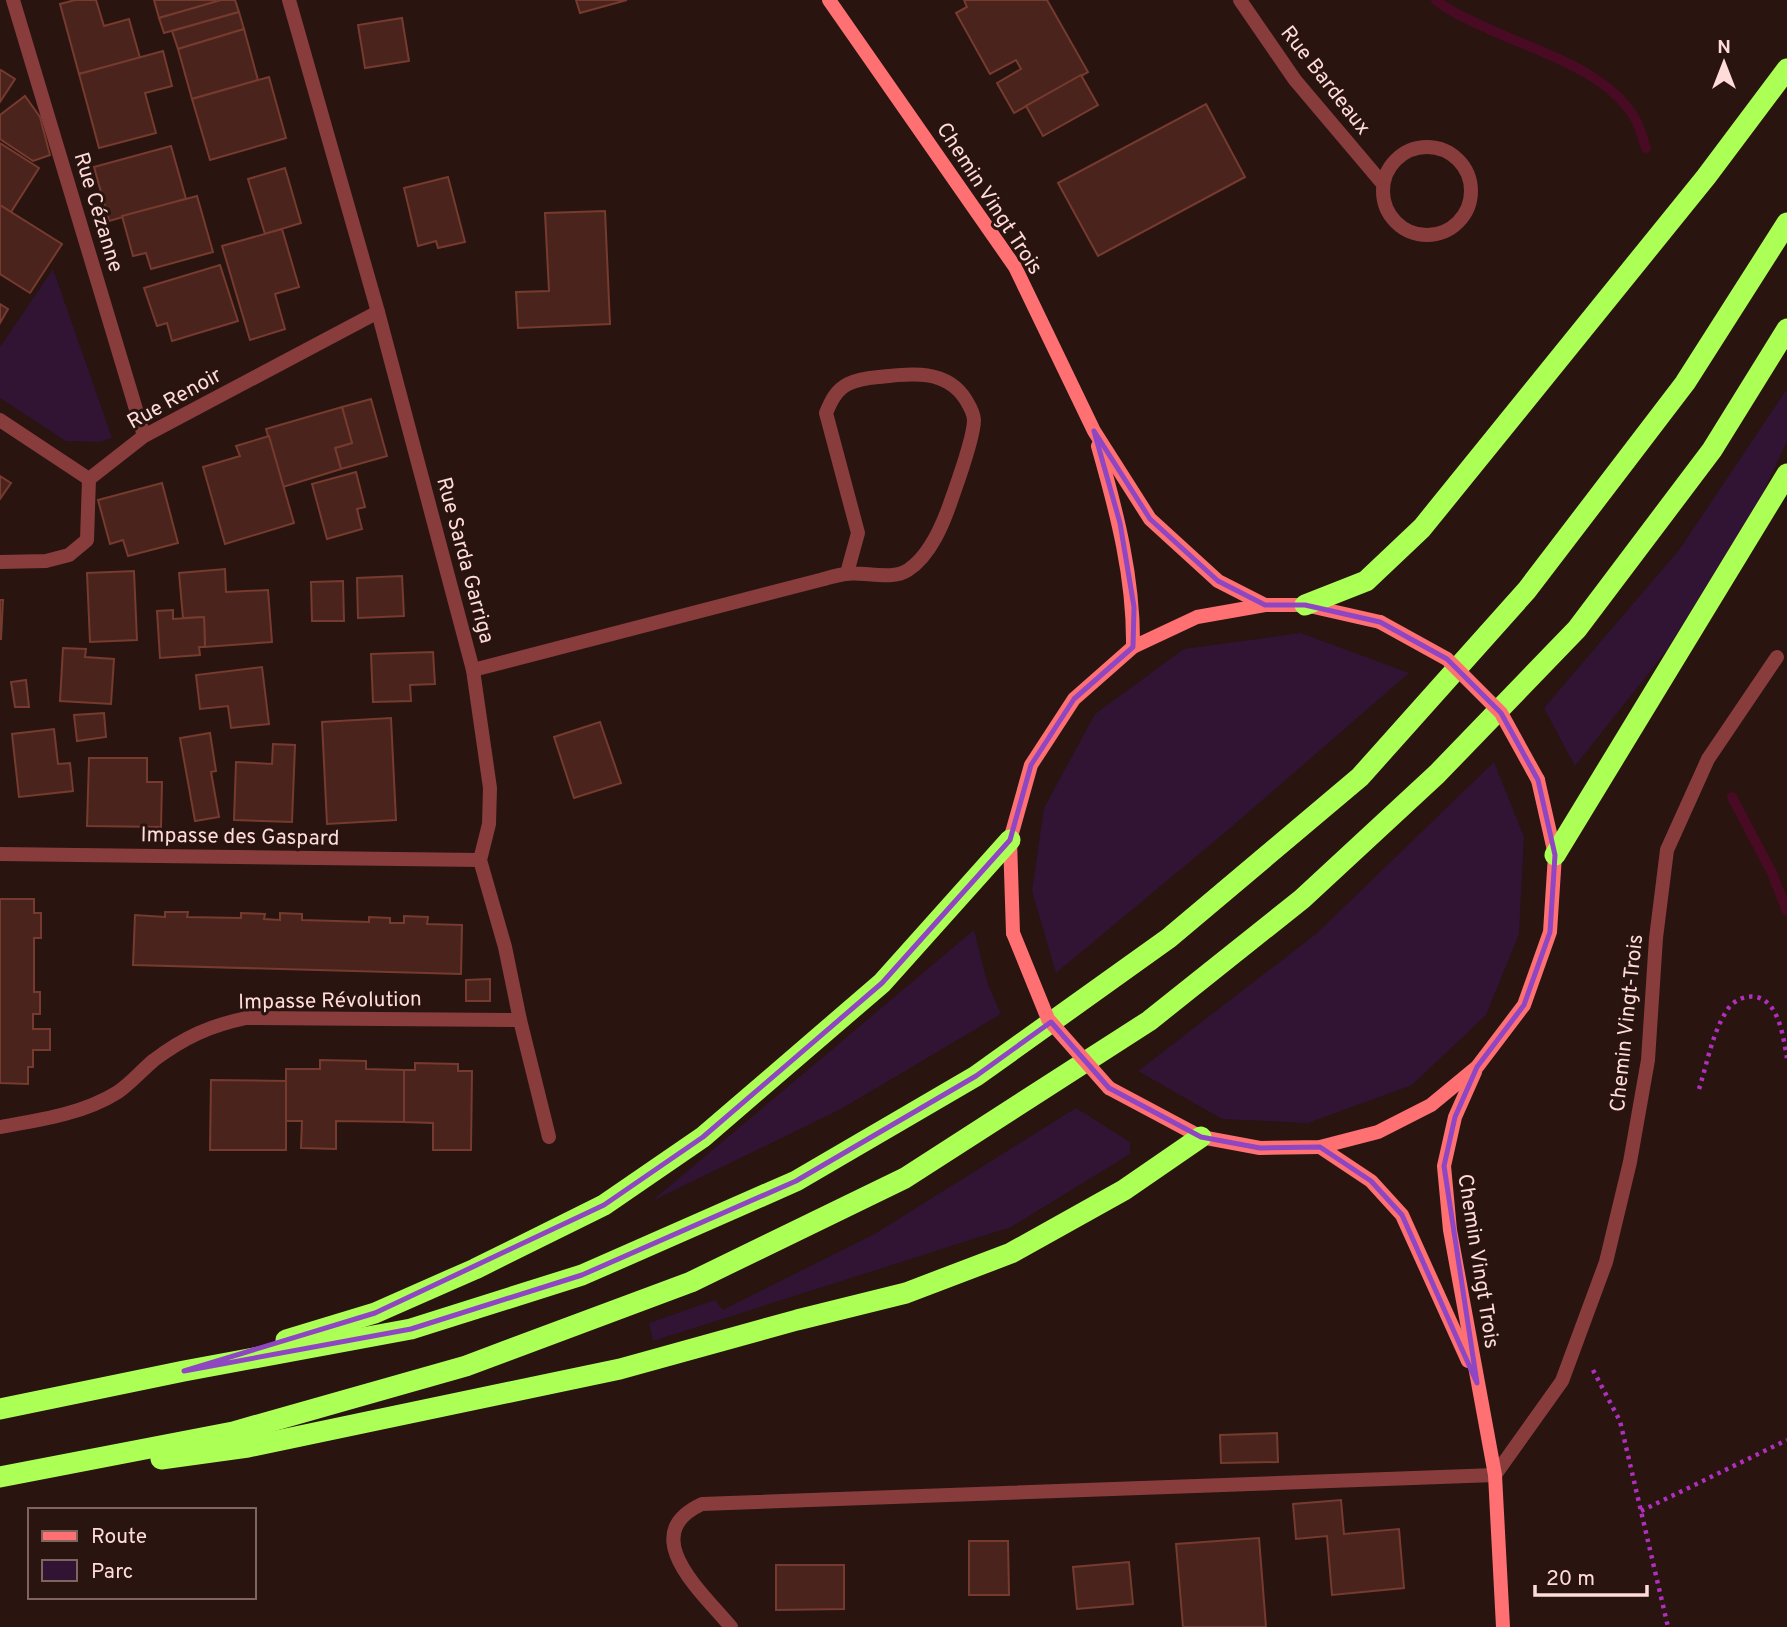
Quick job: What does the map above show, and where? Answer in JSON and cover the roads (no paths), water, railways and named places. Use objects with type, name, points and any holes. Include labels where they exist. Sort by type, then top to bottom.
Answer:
[{"type":"highway","points":[[1305,605],[1366,581],[1422,528],[1706,177],[1787,69]]},
{"type":"highway","points":[[0,1409],[411,1328],[582,1275],[796,1181],[976,1076],[1169,937],[1360,777],[1527,590],[1685,383],[1787,223]]},
{"type":"highway","points":[[0,1477],[233,1432],[466,1366],[691,1282],[905,1178],[1149,1021],[1302,899],[1437,774],[1577,629],[1712,450],[1787,328]]},
{"type":"highway","points":[[1555,855],[1787,474]]},
{"type":"highway","points":[[184,1371],[375,1313],[475,1269],[604,1205],[703,1137],[882,983],[1010,840]]},
{"type":"highway","points":[[0,1483],[248,1447],[607,1372],[906,1293],[1010,1253],[1124,1190],[1201,1137]]},
{"type":"main road","name":"Chemin Vingt Trois","points":[[830,0],[1015,267],[1094,431],[1150,519],[1218,581],[1265,605]]},
{"type":"main road","name":"Chemin Vingt Trois","points":[[1094,431],[1120,523],[1134,607],[1133,648]]},
{"type":"main road","points":[[1265,605],[1305,605],[1380,622],[1447,659],[1501,713],[1538,780],[1555,855],[1550,932],[1524,1005],[1477,1068],[1431,1105],[1378,1132],[1320,1147],[1260,1149],[1201,1137],[1109,1088],[1048,1019],[1013,933],[1010,840],[1031,765],[1038,754],[1074,699],[1133,648],[1196,617],[1265,605]]},
{"type":"main road","name":"Chemin Vingt Trois","points":[[1477,1068],[1455,1117],[1444,1166],[1450,1230],[1495,1475],[1503,1627]]},
{"type":"main road","name":"Chemin Vingt Trois","points":[[1320,1147],[1371,1181],[1402,1215],[1477,1383]]},
{"type":"street","name":"Rue Cézanne","points":[[13,0],[144,436]]},
{"type":"street","name":"Rue Sarda Garriga","points":[[289,0],[378,312],[473,670],[490,788],[489,824],[480,860]]},
{"type":"street","name":"Rue Bardeaux","points":[[1240,0],[1295,80],[1382,184],[1382,199],[1397,224],[1410,232],[1439,234],[1454,227],[1465,214],[1471,199],[1471,182],[1464,167],[1452,154],[1439,148],[1424,147],[1396,158],[1387,170],[1382,184]]},
{"type":"street","name":"Rue Renoir","points":[[89,479],[144,436],[378,312]]},
{"type":"street","points":[[473,670],[847,573],[876,576],[907,571],[920,559],[941,531],[961,475],[974,420],[961,391],[947,380],[929,375],[904,374],[860,380],[846,384],[831,399],[826,413],[858,533],[847,573]]},
{"type":"street","points":[[0,421],[89,479],[87,540],[69,555],[46,561],[0,562]]},
{"type":"street","name":"Chemin Vingt-Trois","points":[[1495,1475],[1562,1381],[1606,1262],[1630,1162],[1648,1060],[1656,937],[1667,850],[1708,759],[1777,657]]},
{"type":"street","name":"Impasse des Gaspard","points":[[0,854],[480,860]]},
{"type":"street","points":[[480,860],[505,947],[549,1137]]},
{"type":"street","name":"Impasse Révolution","points":[[0,1127],[53,1118],[118,1092],[154,1061],[182,1042],[213,1025],[246,1018],[520,1020]]},
{"type":"street","points":[[731,1627],[681,1567],[672,1544],[676,1523],[687,1511],[702,1504],[1495,1475]]},
{"type":"waterway","points":[[1436,0],[1462,16],[1564,61],[1604,85],[1621,100],[1634,117],[1646,148]]},
{"type":"waterway","points":[[1732,797],[1772,873],[1787,911]]}]
